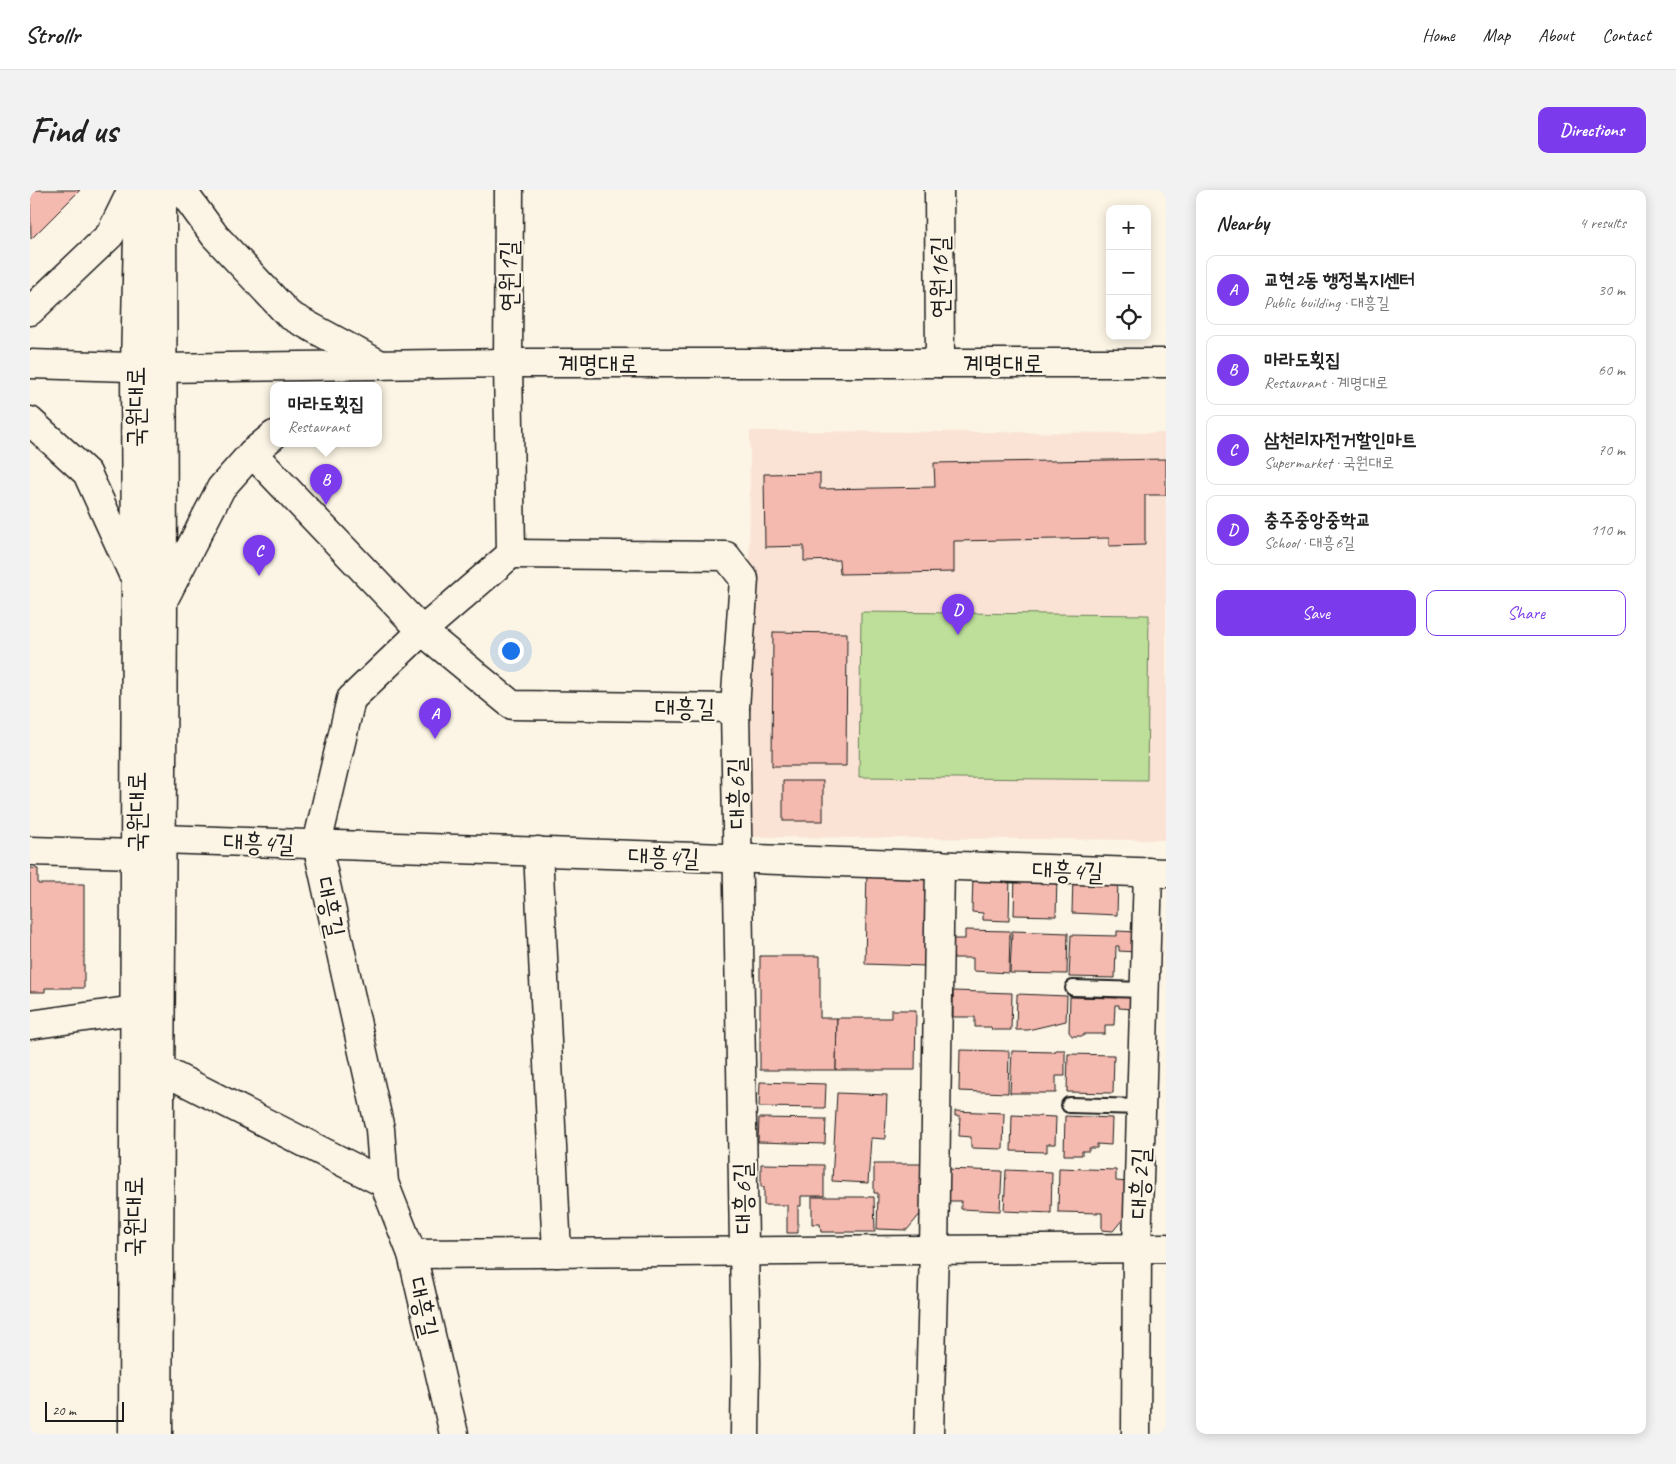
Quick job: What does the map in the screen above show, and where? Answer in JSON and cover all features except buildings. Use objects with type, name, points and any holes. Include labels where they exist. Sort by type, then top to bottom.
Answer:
[{"type":"street","points":[[30,311],[110,235],[132,190]]},
{"type":"street","name":"국원대로","points":[[133,1434],[136,854],[134,368],[139,190]]},
{"type":"street","name":"국원대로","points":[[158,1434],[164,601],[162,190]]},
{"type":"street","points":[[184,190],[188,199],[215,236],[289,315],[382,366]]},
{"type":"street","name":"연원1길","points":[[508,363],[509,190]]},
{"type":"street","name":"연원16길","points":[[939,190],[940,363]]},
{"type":"street","points":[[508,363],[511,554]]},
{"type":"street","name":"계명대로","points":[[30,364],[163,368],[508,363],[1166,363]]},
{"type":"street","points":[[354,382],[382,366]]},
{"type":"street","points":[[30,421],[87,473],[136,581]]},
{"type":"street","points":[[164,601],[221,488],[252,453],[270,438]]},
{"type":"street","points":[[252,453],[422,631]]},
{"type":"street","name":"대흥길","points":[[454,1434],[412,1254],[384,1183],[380,1129],[317,844],[351,699],[422,631],[511,554]]},
{"type":"street","name":"대흥6길","points":[[511,554],[726,556],[744,579],[735,708],[746,1363],[745,1434]]},
{"type":"street","name":"대흥길","points":[[422,631],[512,705],[735,708]]},
{"type":"street","name":"대흥4길","points":[[161,839],[1157,873]]},
{"type":"street","points":[[30,851],[136,854]]},
{"type":"street","points":[[538,851],[557,1253]]},
{"type":"street","points":[[929,1434],[940,865]]},
{"type":"street","name":"대흥2길","points":[[1136,1434],[1137,1248],[1145,990],[1157,873]]},
{"type":"street","points":[[30,1025],[134,1010]]},
{"type":"street","points":[[160,1069],[384,1183]]},
{"type":"street","name":"대흥6길","points":[[412,1254],[1166,1248]]},
{"type":"lane","points":[[1072,988],[1145,990]]},
{"type":"lane","points":[[1069,1105],[1141,1107]]},
{"type":"shaded area","points":[[750,431],[1166,433],[1166,840],[748,837]]},
{"type":"green space","points":[[861,612],[1149,615],[1147,780],[859,777]]},
{"type":"place","name":"마라도횟집","points":[[326,505]]},
{"type":"place","name":"삼천리자전거할인마트","points":[[259,576]]},
{"type":"place","name":"충주중앙중학교","points":[[958,635]]},
{"type":"place","name":"교현2동 행정복지센터","points":[[435,739]]}]
